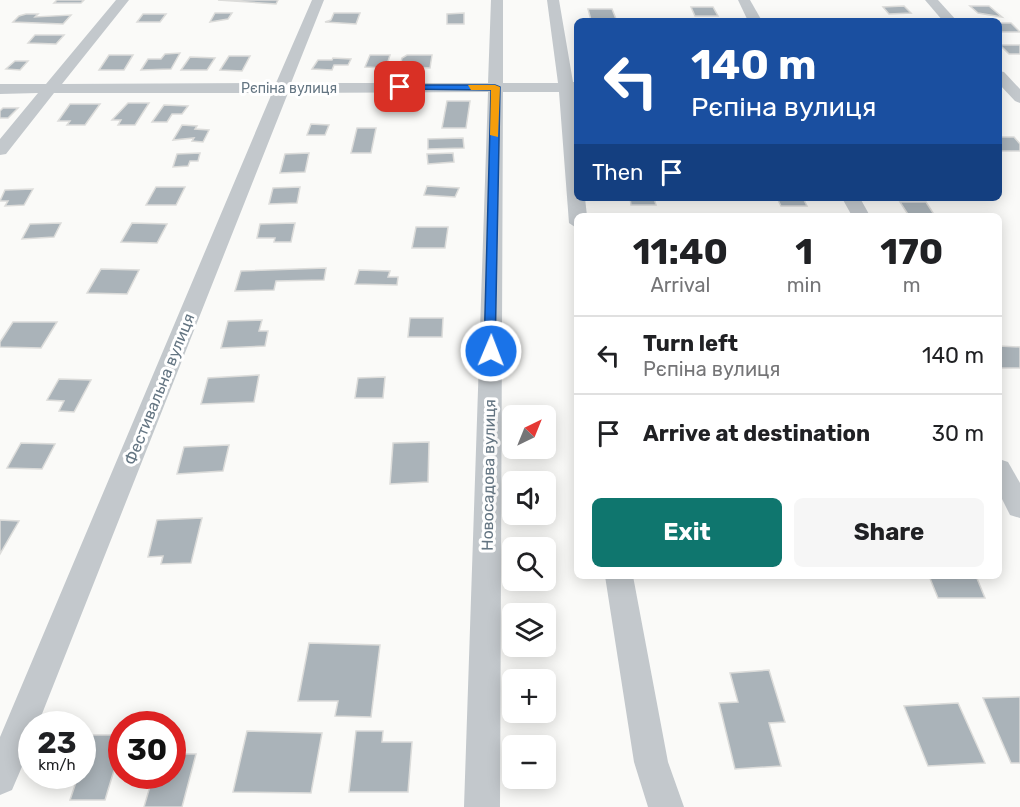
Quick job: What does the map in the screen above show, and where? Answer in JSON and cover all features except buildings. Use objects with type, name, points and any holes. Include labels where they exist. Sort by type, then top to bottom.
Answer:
[{"type":"street","points":[[0,150],[123,0]]},
{"type":"street","name":"Фестивальна вулиця","points":[[0,778],[318,0]]},
{"type":"street","name":"Новосадова вулиця","points":[[482,807],[497,0]]},
{"type":"street","points":[[553,0],[572,87],[574,132]]},
{"type":"street","points":[[744,0],[753,18]]},
{"type":"street","points":[[931,0],[947,18]]},
{"type":"street","points":[[1007,83],[1020,98]]},
{"type":"street","name":"Рєпіна вулиця","points":[[0,89],[572,87]]},
{"type":"street","points":[[1002,474],[1020,507]]},
{"type":"street","points":[[620,579],[651,762],[666,807]]},
{"type":"slow traffic","points":[[471,87],[495,87],[495,135]]},
{"type":"route","points":[[400,87],[495,87],[491,351]]}]
